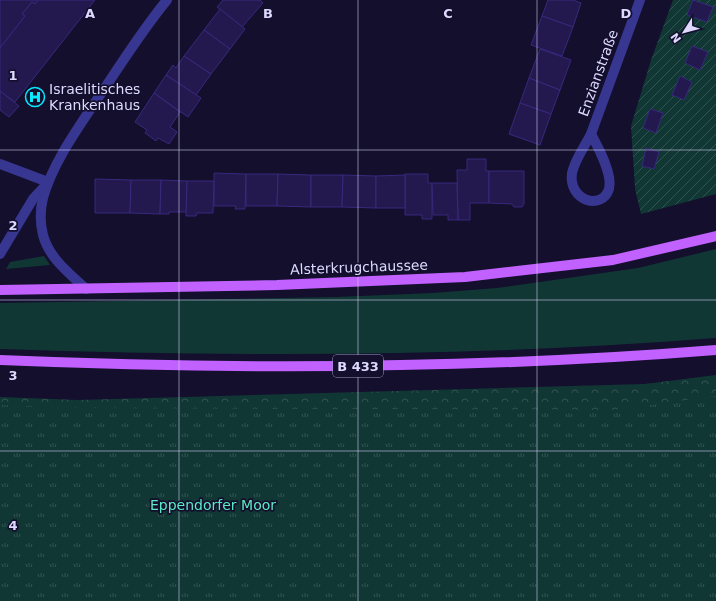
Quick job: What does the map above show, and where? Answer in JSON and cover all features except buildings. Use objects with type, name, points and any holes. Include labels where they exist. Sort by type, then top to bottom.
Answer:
[{"type":"main road","name":"Alsterkrugchaussee","points":[[0,290],[277,284],[465,277],[613,260],[716,236]]},
{"type":"main road","name":"B 433","points":[[0,360],[89,364],[350,366],[605,359],[716,350]]},
{"type":"street","points":[[0,254],[33,199],[48,182],[74,134],[147,25],[167,0]]},
{"type":"street","name":"Enzianstraße","points":[[591,134],[609,177],[609,190],[604,196],[596,201],[582,200],[576,193],[572,184],[574,165],[591,134],[640,0]]},
{"type":"street","points":[[0,164],[48,182]]},
{"type":"street","points":[[48,182],[42,208],[42,224],[45,241],[61,265],[86,289]]},
{"type":"green space","points":[[673,0],[716,0],[716,194],[641,214],[635,189],[631,126],[651,60]]},
{"type":"green space","points":[[716,249],[716,338],[537,349],[358,354],[90,352],[0,349],[0,303],[336,297],[433,293],[497,288],[638,268]]},
{"type":"green space","points":[[44,256],[50,265],[6,269],[10,262]]},
{"type":"green space","points":[[716,375],[716,416],[0,427],[0,397],[78,400],[645,384]]},
{"type":"green space","name":"Eppendorfer Moor","points":[[716,396],[716,601],[0,601],[0,405],[81,408],[614,410]]},
{"type":"place","name":"Israelitisches Krankenhaus","points":[[35,97]]}]
